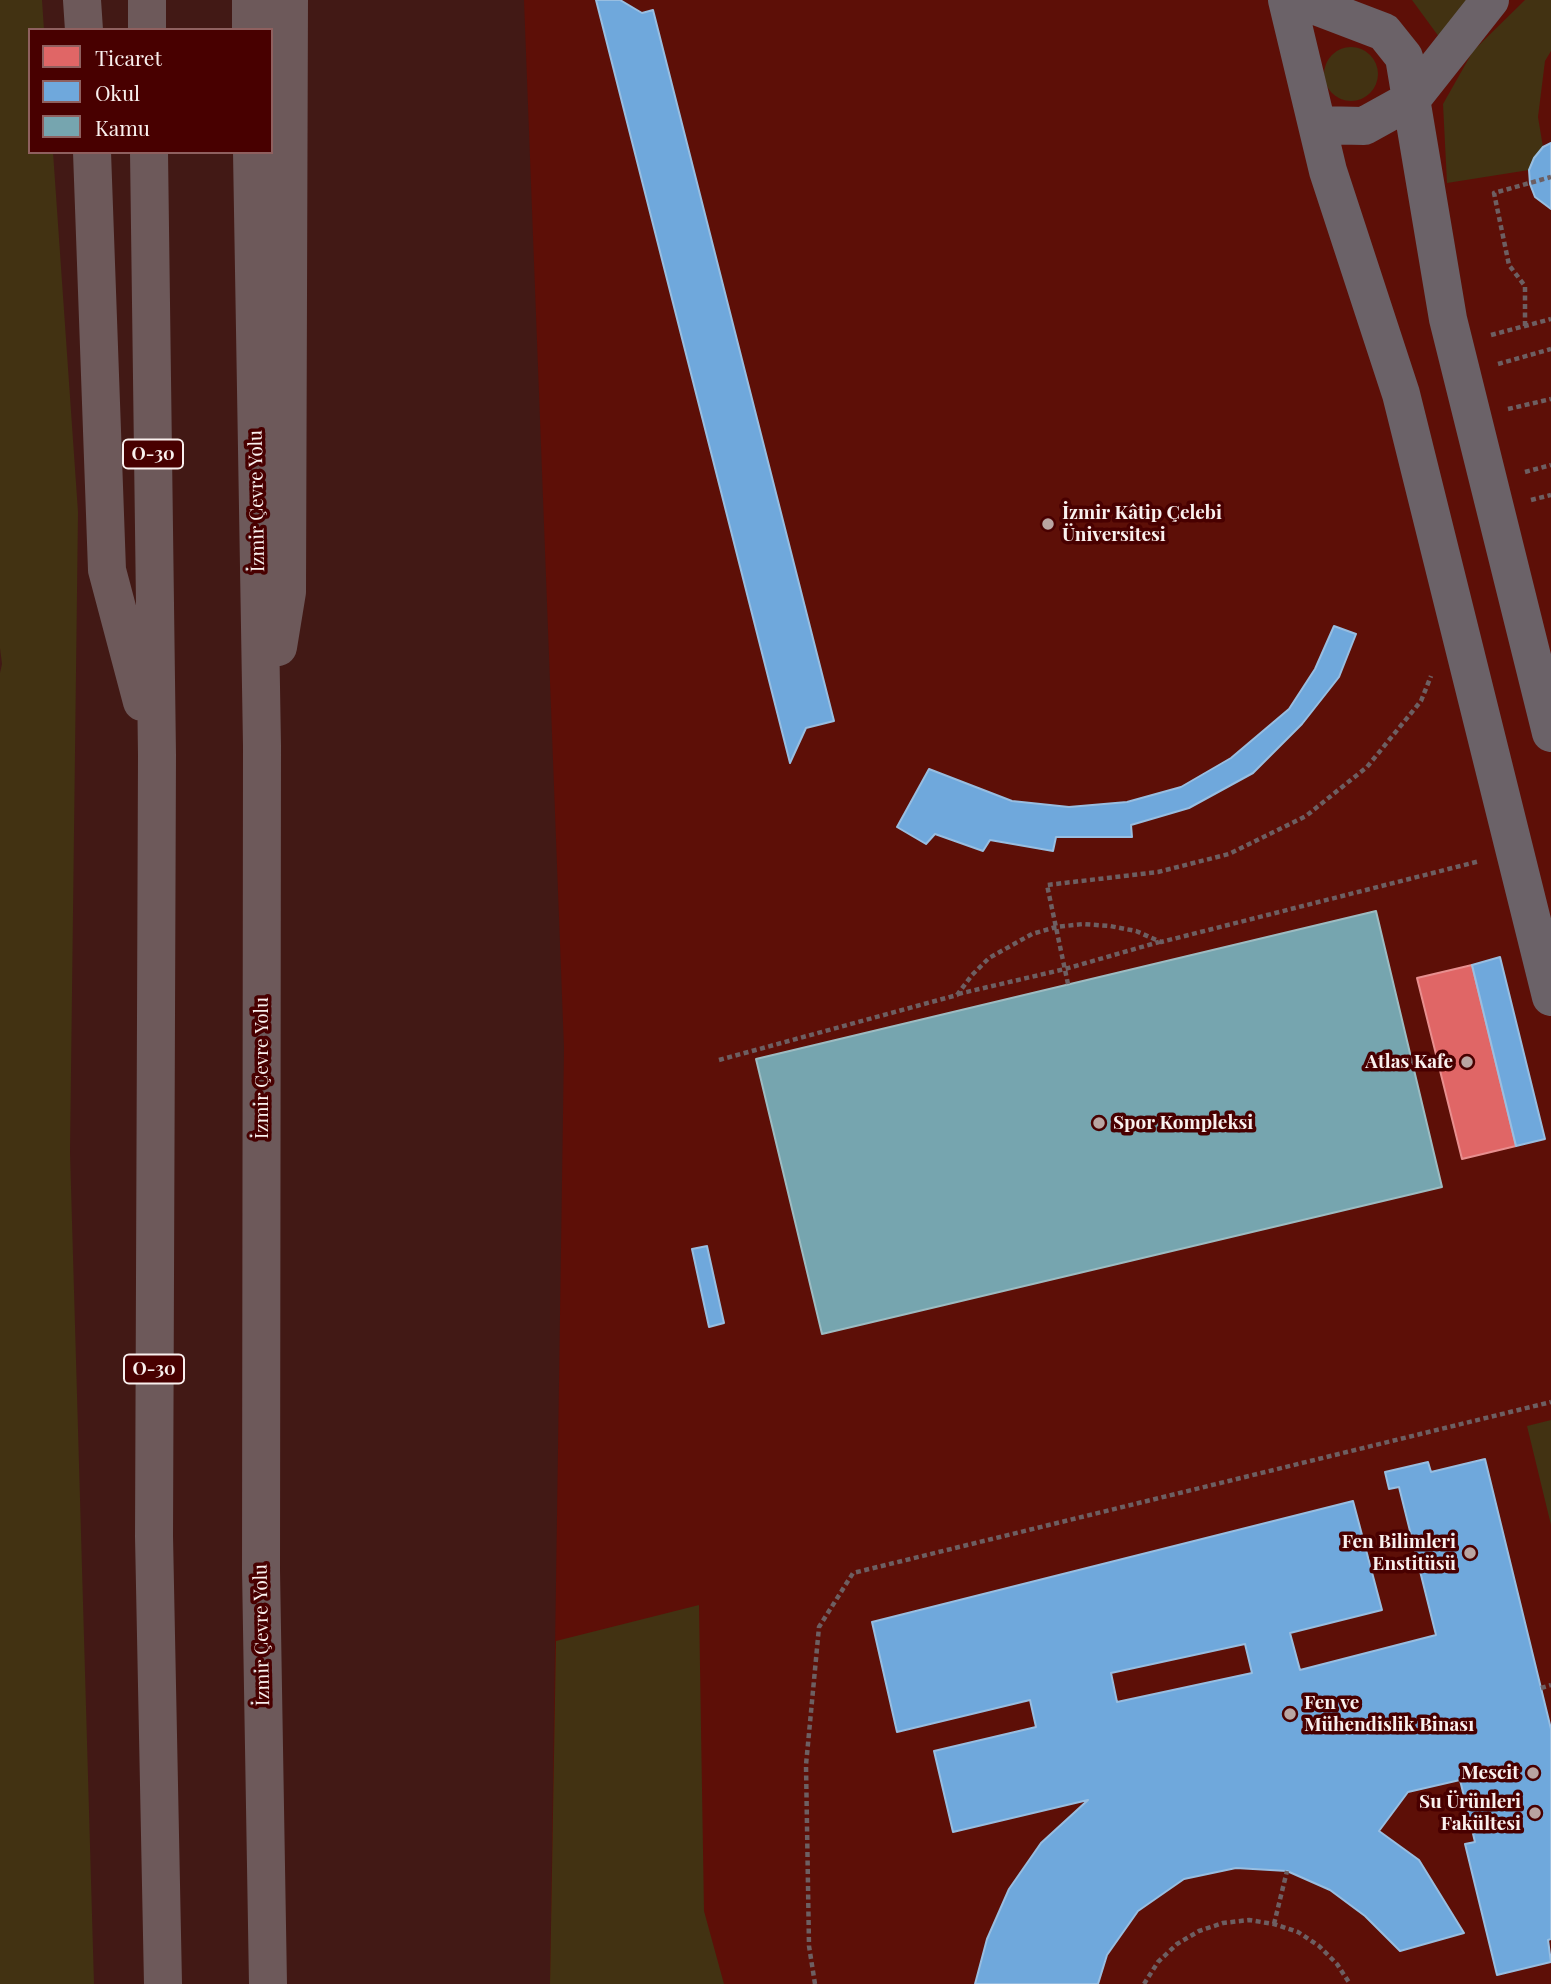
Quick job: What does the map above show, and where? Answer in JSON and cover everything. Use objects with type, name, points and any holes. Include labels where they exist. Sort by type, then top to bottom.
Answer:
[{"type":"highway","points":[[82,0],[84,28]]},
{"type":"highway","points":[[147,0],[147,28]]},
{"type":"highway","points":[[251,0],[251,28]]},
{"type":"highway","points":[[262,746],[286,592],[289,0]]},
{"type":"highway","points":[[92,154],[107,570],[157,755]]},
{"type":"highway","name":"O-30","points":[[149,154],[157,755],[154,1536],[163,1984]]},
{"type":"highway","name":"İzmir Çevre Yolu","points":[[253,154],[262,746],[261,1570],[268,1984]]},
{"type":"street","points":[[1287,0],[1328,171],[1401,394],[1551,997]]},
{"type":"street","points":[[1300,0],[1384,33],[1404,57],[1448,318],[1551,733]]},
{"type":"street","points":[[1317,125],[1364,126],[1411,100],[1490,0]]},
{"type":"path","points":[[1525,326],[1525,286],[1509,265],[1494,192],[1551,177]]},
{"type":"path","points":[[1458,359],[1525,326],[1551,319]]},
{"type":"path","points":[[1458,359],[1551,349]]},
{"type":"path","points":[[1068,984],[1047,886],[1158,872],[1229,855],[1306,816],[1367,767],[1421,701],[1456,615]]},
{"type":"path","points":[[719,1060],[957,995],[1515,852]]},
{"type":"path","points":[[957,995],[989,958],[1010,944],[1056,927],[1083,924],[1110,926],[1136,931],[1161,942]]},
{"type":"path","points":[[815,1984],[809,1946],[806,1765],[819,1626],[853,1573],[1551,1402]]},
{"type":"path","points":[[1541,1688],[1551,1685]]},
{"type":"path","points":[[1274,1924],[1287,1871]]},
{"type":"path","points":[[1144,1984],[1158,1962],[1177,1944],[1199,1931],[1223,1923],[1249,1920],[1298,1932],[1319,1946],[1338,1964],[1349,1984]]},
{"type":"shaded area","points":[[0,0],[42,0],[44,28],[28,28],[28,154],[53,154],[78,512],[70,1152],[94,1984],[0,1984]]},
{"type":"shaded area","name":"İzmir Kâtip Çelebi Üniversitesi","points":[[524,0],[1551,0],[1551,1984],[550,1984],[564,1048]]},
{"type":"shaded area","points":[[1412,0],[1474,0],[1442,41]]},
{"type":"shaded area","points":[[1525,0],[1551,0],[1551,51],[1545,61],[1538,117],[1543,147],[1529,170],[1447,183],[1443,104],[1473,51]]},
{"type":"shaded area","points":[[1351,47],[1370,55],[1378,74],[1370,93],[1351,101],[1332,93],[1324,74],[1332,55]]},
{"type":"shaded area","points":[[1551,1420],[1551,1525],[1527,1426]]},
{"type":"shaded area","points":[[699,1605],[704,1911],[724,1984],[550,1984],[556,1641]]},
{"type":"building: Ticaret","name":"Atlas Kafe","points":[[1472,965],[1516,1146],[1462,1159],[1417,978]]},
{"type":"building: Okul","points":[[596,0],[620,0],[642,13],[653,10],[834,721],[806,728],[790,763]]},
{"type":"building: Okul","points":[[1551,143],[1551,209],[1535,197],[1529,170],[1534,158],[1543,147]]},
{"type":"building: Okul","points":[[1334,626],[1356,634],[1339,677],[1302,724],[1253,773],[1189,808],[1131,825],[1132,837],[1056,837],[1053,851],[990,840],[983,851],[935,834],[926,844],[897,827],[929,769],[1012,801],[1069,807],[1127,802],[1181,787],[1231,758],[1289,709],[1315,669]]},
{"type":"building: Okul","points":[[1500,957],[1545,1139],[1516,1146],[1472,965]]},
{"type":"building: Okul","points":[[707,1246],[724,1323],[709,1327],[692,1249]]},
{"type":"building: Okul","name":"Fen ve Mühendislik Binası","points":[[1485,1459],[1551,1729],[1551,1939],[1548,1940],[1551,1962],[1497,1975],[1465,1844],[1475,1842],[1460,1780],[1408,1792],[1379,1831],[1419,1860],[1464,1933],[1400,1951],[1365,1916],[1330,1890],[1287,1871],[1236,1868],[1184,1879],[1138,1911],[1107,1955],[1098,1984],[975,1984],[987,1939],[1009,1889],[1041,1843],[1088,1800],[953,1832],[934,1751],[1036,1727],[1030,1700],[897,1732],[872,1622],[1353,1501],[1382,1610],[1290,1633],[1300,1670],[1436,1635],[1399,1487],[1389,1489],[1385,1472],[1428,1462],[1431,1472]],"holes":[[[1245,1644],[1252,1673],[1117,1702],[1111,1673]]]},
{"type":"building: Kamu","name":"Spor Kompleksi","points":[[1376,911],[1442,1187],[822,1334],[756,1059]]},
{"type":"place","name":"İzmir Kâtip Çelebi Üniversitesi","points":[[1048,524]]},
{"type":"place","name":"Atlas Kafe","points":[[1467,1062]]},
{"type":"place","name":"Spor Kompleksi","points":[[1099,1123]]},
{"type":"place","name":"Fen Bilimleri Enstitüsü","points":[[1470,1553]]},
{"type":"place","name":"Fen ve Mühendislik Binası","points":[[1290,1714]]},
{"type":"place","name":"Mescit","points":[[1533,1773]]},
{"type":"place","name":"Su Ürünleri Fakültesi","points":[[1535,1813]]}]
